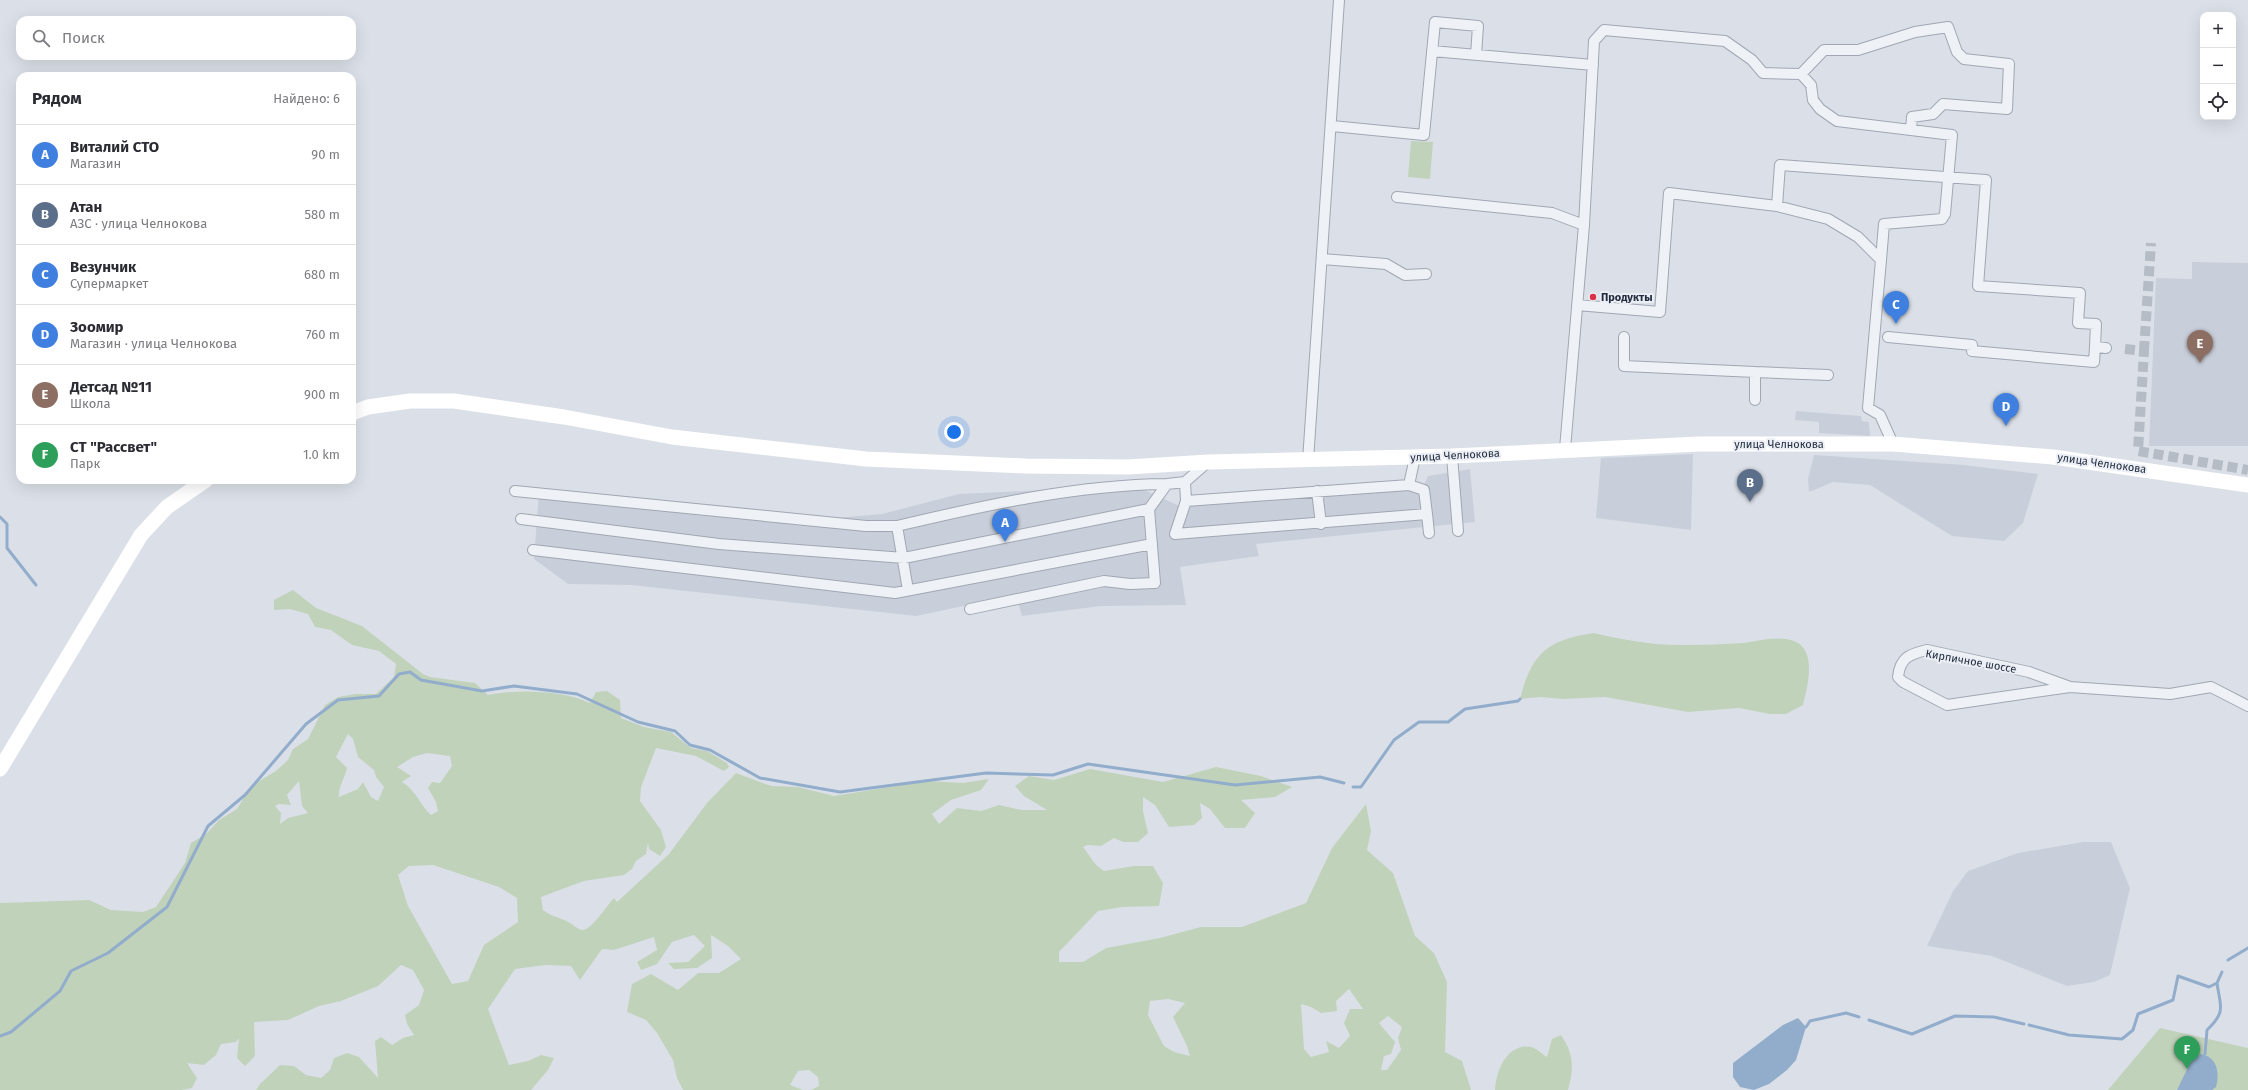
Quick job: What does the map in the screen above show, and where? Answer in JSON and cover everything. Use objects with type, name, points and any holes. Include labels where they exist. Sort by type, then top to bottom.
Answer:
[{"type":"main road","name":"улица Челнокова","points":[[356,412],[368,407],[410,401],[454,401],[564,417],[672,436],[866,459],[1025,466],[1120,467],[1208,462],[1308,461],[1452,456],[1565,449],[1699,444],[1893,444],[2054,457],[2248,485]]},
{"type":"main road","points":[[0,769],[141,535],[168,507],[200,484]]},
{"type":"street","points":[[1308,461],[1332,126],[1339,0]]},
{"type":"street","points":[[1332,126],[1424,135],[1435,22],[1478,26],[1476,55]]},
{"type":"street","points":[[1801,74],[1824,50],[1858,50],[1915,32],[1948,28],[1957,52],[1964,60],[2009,64],[2007,109],[1943,104],[1934,114],[1912,117],[1910,130]]},
{"type":"street","points":[[1565,449],[1584,225],[1594,41],[1604,30],[1725,41],[1752,60],[1763,73],[1801,74],[1811,85],[1813,100],[1820,109],[1837,121],[1952,135],[1946,208],[1942,219],[1884,224],[1868,408],[1880,415],[1893,444]]},
{"type":"street","points":[[1432,51],[1593,65]]},
{"type":"street","points":[[1777,206],[1780,165],[1986,180],[1978,286],[2080,293],[2078,322],[2096,324],[2094,362],[1972,351],[1972,345],[1888,337]]},
{"type":"street","points":[[1577,305],[1660,312],[1669,193],[1777,206],[1828,219],[1858,237],[1881,260]]},
{"type":"street","points":[[1397,197],[1552,213],[1584,225]]},
{"type":"street","points":[[1322,259],[1386,264],[1405,275],[1426,274]]},
{"type":"street","points":[[1624,337],[1624,366],[1828,375]]},
{"type":"street","points":[[2094,347],[2106,348]]},
{"type":"street","points":[[1755,372],[1755,400]]},
{"type":"street","points":[[1452,456],[1458,531]]},
{"type":"street","points":[[1410,485],[1415,457]]},
{"type":"street","points":[[515,491],[866,526],[897,526],[1000,502],[1128,484],[1167,484],[1185,482],[1208,462]]},
{"type":"street","points":[[1185,482],[1186,501],[1175,534],[1321,524],[1427,514]]},
{"type":"street","points":[[970,609],[1104,580],[1130,584],[1155,583],[1149,509],[1167,484]]},
{"type":"street","points":[[1186,501],[1410,485],[1424,490],[1429,533]]},
{"type":"street","points":[[1317,492],[1321,524]]},
{"type":"street","points":[[521,519],[719,544],[904,558],[1149,509]]},
{"type":"street","points":[[897,526],[904,558],[908,590]]},
{"type":"street","points":[[533,550],[896,593],[1152,544]]},
{"type":"street","name":"Кирпичное шоссе","points":[[2070,687],[2029,672],[1927,650],[1911,654],[1899,666],[1898,677],[1902,682],[1947,705],[2070,687],[2170,694],[2211,687],[2248,706]]},
{"type":"shaded area","points":[[2192,262],[2248,263],[2248,446],[2149,446],[2156,278],[2192,279]]},
{"type":"shaded area","points":[[1796,411],[1861,416],[1862,421],[1869,422],[1870,436],[1819,433],[1819,422],[1795,420]]},
{"type":"shaded area","points":[[1693,454],[1691,530],[1596,518],[1601,458]]},
{"type":"shaded area","points":[[1814,455],[1964,465],[2038,474],[2023,523],[2004,541],[1952,536],[1870,485],[1833,482],[1809,492],[1808,479]]},
{"type":"shaded area","points":[[1470,469],[1475,522],[1256,544],[1259,556],[1180,567],[1186,605],[1101,606],[1022,616],[1016,595],[916,616],[631,585],[568,584],[534,559],[539,491],[800,521],[882,514],[959,494],[1135,486],[1182,507],[1423,487],[1428,476]]},
{"type":"shaded area","points":[[2083,842],[2111,842],[2130,888],[2110,975],[2094,982],[2067,986],[1992,956],[1927,946],[1953,891],[1968,871],[2018,853]]},
{"type":"green space","points":[[1411,141],[1433,142],[1430,179],[1408,177]]},
{"type":"green space","points":[[293,590],[316,608],[362,626],[423,674],[430,677],[475,683],[488,695],[526,691],[554,693],[567,695],[590,703],[596,692],[607,691],[620,700],[621,718],[644,727],[671,732],[691,748],[707,751],[727,763],[729,767],[724,771],[696,756],[656,748],[641,787],[640,801],[661,830],[666,847],[660,856],[649,849],[648,843],[646,854],[636,861],[632,869],[624,875],[584,881],[541,897],[543,910],[582,930],[586,929],[594,922],[614,898],[617,902],[669,854],[707,803],[736,773],[771,786],[798,787],[834,796],[927,781],[963,783],[989,779],[981,790],[951,800],[932,814],[939,824],[957,808],[981,811],[999,805],[1022,810],[1047,810],[1024,796],[1015,786],[1029,776],[1054,780],[1090,769],[1163,782],[1216,767],[1261,776],[1292,787],[1275,797],[1241,800],[1255,813],[1245,828],[1225,828],[1210,809],[1200,803],[1202,818],[1194,825],[1169,827],[1155,805],[1143,797],[1143,811],[1148,833],[1138,842],[1123,842],[1114,838],[1101,846],[1088,845],[1083,847],[1096,865],[1104,871],[1134,866],[1153,866],[1163,883],[1159,906],[1122,907],[1098,911],[1059,952],[1059,962],[1083,962],[1106,948],[1160,938],[1201,927],[1242,927],[1306,903],[1332,848],[1366,804],[1371,831],[1367,850],[1393,873],[1415,936],[1434,953],[1447,982],[1445,1052],[1462,1061],[1471,1090],[811,1090],[819,1086],[818,1077],[809,1070],[798,1071],[790,1085],[803,1090],[683,1090],[677,1078],[673,1060],[657,1033],[646,1020],[627,1012],[632,984],[651,974],[678,990],[698,973],[719,973],[741,959],[728,946],[711,935],[712,958],[697,968],[674,969],[668,963],[688,962],[705,946],[694,935],[672,942],[657,964],[641,970],[637,962],[657,950],[654,937],[614,950],[602,949],[580,980],[571,966],[546,965],[515,969],[488,1009],[509,1065],[528,1061],[541,1055],[554,1058],[548,1070],[531,1090],[256,1090],[260,1084],[280,1065],[294,1066],[306,1075],[321,1078],[330,1070],[334,1058],[347,1053],[359,1057],[378,1078],[375,1041],[381,1037],[392,1045],[403,1038],[414,1035],[407,1024],[405,1015],[419,1005],[424,990],[413,970],[401,965],[378,986],[341,1001],[319,1006],[288,1020],[254,1022],[255,1056],[245,1066],[237,1058],[239,1038],[236,1042],[221,1044],[216,1055],[204,1065],[187,1063],[197,1078],[192,1088],[182,1090],[0,1090],[0,903],[89,900],[111,910],[143,912],[156,907],[185,863],[191,843],[206,834],[219,820],[237,809],[251,786],[276,771],[288,760],[293,749],[308,739],[325,705],[338,697],[355,694],[376,694],[394,677],[396,664],[379,651],[352,645],[331,630],[315,627],[308,614],[290,609],[274,610],[274,600]],"holes":[[[348,734],[353,739],[358,757],[374,770],[376,777],[384,787],[378,801],[371,797],[363,782],[358,789],[339,797],[347,768],[336,757]],[[427,753],[450,756],[452,766],[440,783],[432,782],[428,788],[436,802],[438,811],[431,815],[427,811],[411,789],[402,782],[411,776],[397,767],[413,757]],[[299,781],[302,806],[308,813],[288,818],[280,824],[281,813],[275,806],[279,804],[291,805],[287,795]],[[433,865],[499,887],[517,898],[518,922],[484,945],[468,981],[452,984],[408,906],[398,875],[409,866]],[[1349,989],[1363,1009],[1350,1009],[1344,1023],[1350,1036],[1339,1048],[1326,1041],[1329,1052],[1311,1057],[1304,1049],[1301,1004],[1311,1007],[1321,1013],[1337,1011],[1336,1001]],[[1168,999],[1185,1003],[1173,1017],[1187,1046],[1190,1056],[1174,1052],[1164,1046],[1148,1015],[1150,1001]],[[1388,1016],[1402,1027],[1398,1038],[1401,1050],[1387,1070],[1381,1070],[1384,1056],[1391,1054],[1395,1042],[1379,1023]]]},
{"type":"green space","points":[[1594,633],[1664,645],[1743,643],[1775,638],[1794,641],[1806,652],[1808,661],[1809,670],[1807,689],[1803,705],[1786,714],[1770,714],[1739,708],[1688,712],[1605,697],[1563,699],[1541,697],[1520,699],[1530,670],[1544,651],[1565,640]]},
{"type":"green space","points":[[2160,1028],[2248,1048],[2248,1090],[2108,1090]]},
{"type":"green space","points":[[1561,1035],[1571,1055],[1572,1061],[1568,1090],[1495,1090],[1498,1075],[1504,1060],[1515,1049],[1531,1047],[1547,1057],[1552,1039]]},
{"type":"water","points":[[1798,1018],[1806,1027],[1796,1060],[1787,1070],[1769,1084],[1754,1090],[1740,1087],[1733,1077],[1733,1063],[1783,1025]]},
{"type":"water","points":[[2200,1054],[2206,1055],[2214,1061],[2218,1076],[2216,1087],[2212,1090],[2177,1090],[2190,1063]]},
{"type":"waterway","points":[[0,517],[7,524],[7,548],[36,585]]},
{"type":"waterway","points":[[0,1036],[11,1032],[60,991],[71,971],[108,953],[167,907],[208,826],[245,795],[306,724],[338,700],[379,696],[399,674],[410,672],[421,680],[482,691],[514,686],[577,694],[638,722],[675,731],[690,745],[710,750],[760,778],[840,792],[986,773],[1053,775],[1088,764],[1235,785],[1320,777],[1344,783]]},
{"type":"waterway","points":[[1353,787],[1361,787],[1394,740],[1419,722],[1448,722],[1465,709],[1518,701],[1520,699]]},
{"type":"waterway","points":[[2228,960],[2248,948]]},
{"type":"waterway","points":[[2029,1025],[2069,1035],[2122,1039],[2133,1030],[2138,1014],[2173,1000],[2178,976],[2209,987],[2217,983],[2222,972]]},
{"type":"waterway","points":[[2205,1054],[2207,1030],[2217,1018],[2221,1008],[2217,983]]},
{"type":"waterway","points":[[1806,1027],[1810,1021],[1846,1013],[1859,1017]]},
{"type":"waterway","points":[[1869,1020],[1912,1034],[1955,1016],[1994,1017],[2024,1024]]},
{"type":"tunnel","points":[[2144,351],[2151,243]]},
{"type":"tunnel","points":[[2125,349],[2144,351],[2138,451],[2248,470]]},
{"type":"place","name":"Продукты","points":[[1593,297]]},
{"type":"place","name":"Везунчик","points":[[1896,324]]},
{"type":"place","name":"Детсад №11","points":[[2200,363]]},
{"type":"place","name":"Зоомир","points":[[2006,426]]},
{"type":"place","name":"Атан","points":[[1750,502]]},
{"type":"place","name":"Виталий СТО","points":[[1005,542]]},
{"type":"place","name":"СТ \"Рассвет\"","points":[[2187,1069]]}]
